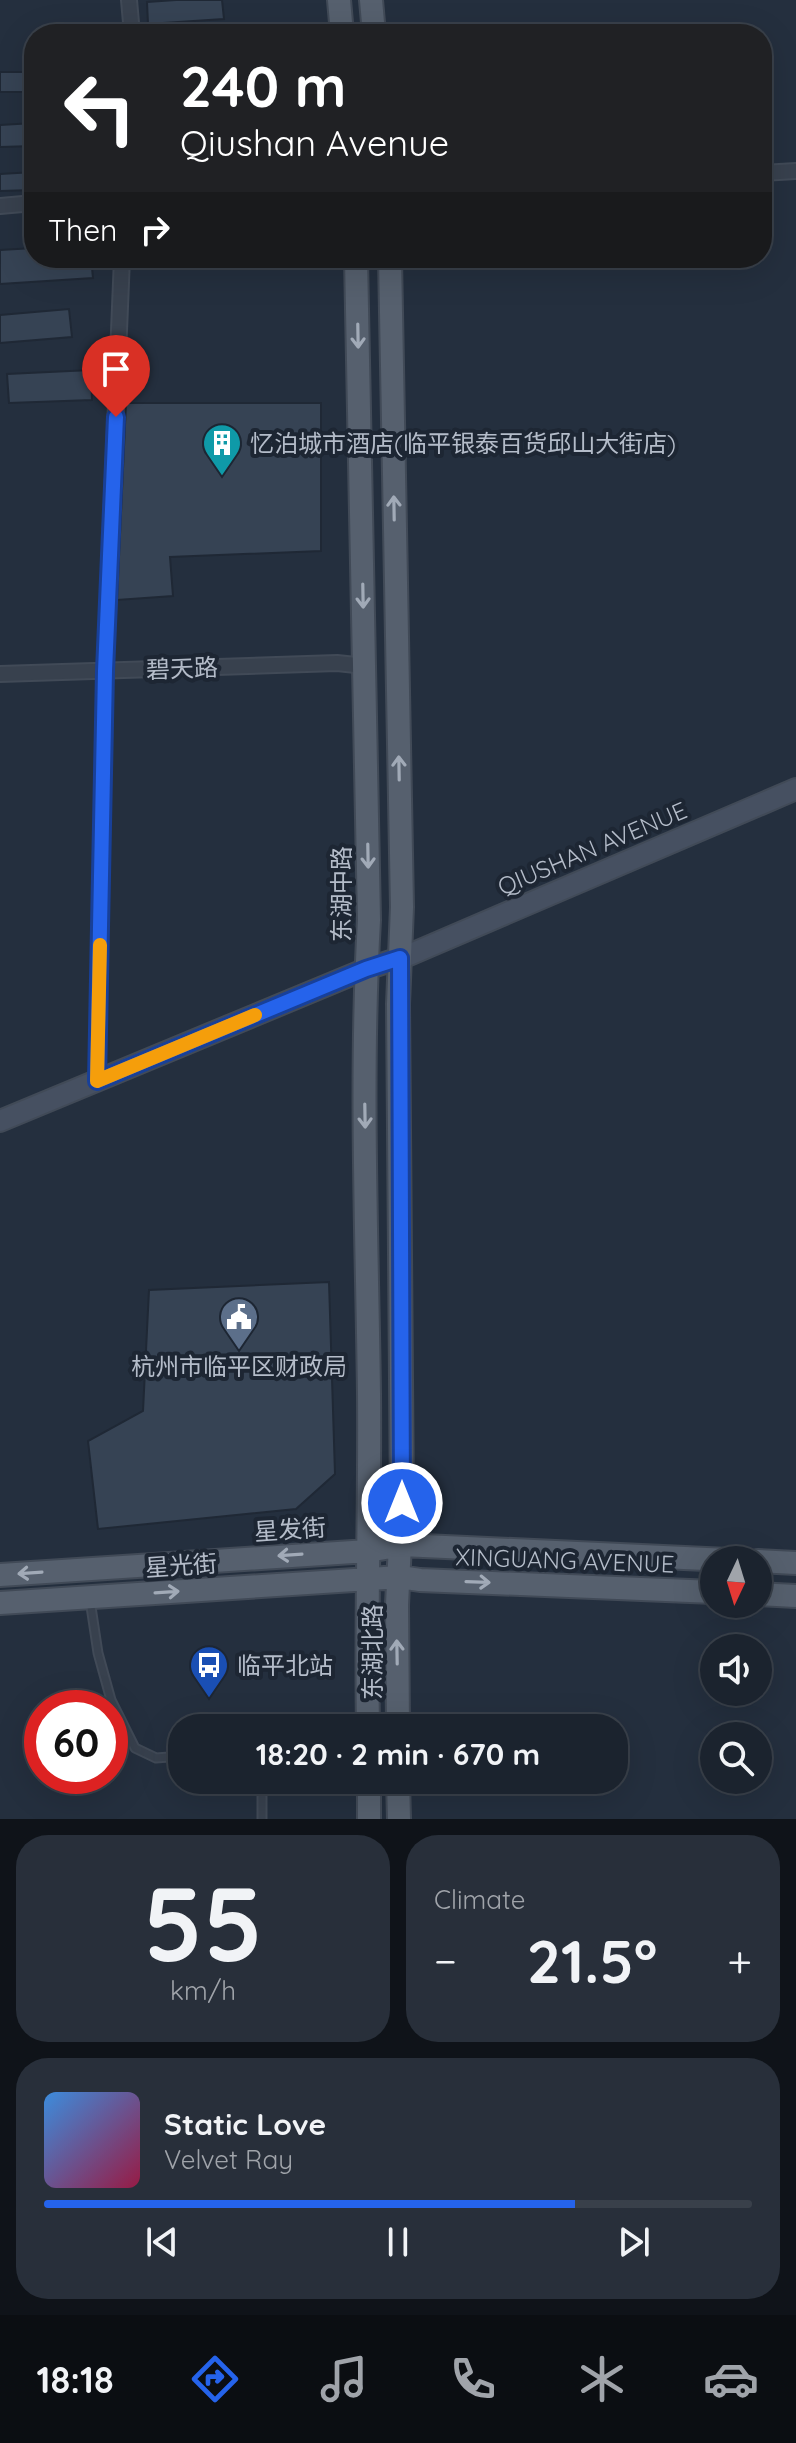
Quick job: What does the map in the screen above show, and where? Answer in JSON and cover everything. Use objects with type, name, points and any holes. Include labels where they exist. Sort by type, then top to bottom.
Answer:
[{"type":"main road","points":[[339,0],[341,24]]},
{"type":"main road","points":[[371,0],[373,24]]},
{"type":"main road","name":"东湖中路","points":[[356,268],[369,920],[364,1014],[370,1502],[366,1578]]},
{"type":"main road","points":[[390,268],[402,892],[412,953],[400,1577]]},
{"type":"main road","name":"QIUSHAN AVENUE","points":[[0,1121],[366,969],[412,953],[796,789]]},
{"type":"main road","name":"星发街","points":[[0,1575],[368,1551],[402,1545],[700,1559]]},
{"type":"main road","points":[[772,1562],[796,1563]]},
{"type":"main road","name":"东湖北路","points":[[398,1714],[397,1605],[400,1577]]},
{"type":"main road","name":"XINGUANG AVENUE","points":[[366,1578],[700,1591]]},
{"type":"main road","name":"东湖北路","points":[[366,1578],[368,1714]]},
{"type":"main road","name":"星光街","points":[[0,1603],[366,1578]]},
{"type":"main road","points":[[772,1595],[796,1596]]},
{"type":"main road","points":[[369,1794],[369,1819]]},
{"type":"main road","points":[[398,1794],[399,1819]]},
{"type":"street","points":[[129,0],[131,24]]},
{"type":"street","points":[[772,172],[796,171]]},
{"type":"street","points":[[0,206],[24,204]]},
{"type":"street","points":[[97,1081],[105,671],[122,268]]},
{"type":"street","name":"碧天路","points":[[0,674],[337,663],[365,666]]},
{"type":"lane","points":[[90,1598],[98,1653],[111,1700],[135,1748],[156,1758],[168,1757]]},
{"type":"lane","points":[[262,1794],[262,1819]]},
{"type":"building","points":[[222,0],[224,19],[148,24],[147,2]]},
{"type":"building","points":[[0,72],[24,72],[24,92],[0,92]]},
{"type":"building","points":[[24,124],[24,146],[0,147],[0,125]]},
{"type":"building","points":[[24,173],[24,190],[0,191],[0,174]]},
{"type":"building","points":[[24,249],[24,268],[92,268],[93,278],[0,284],[0,250]]},
{"type":"building","points":[[69,309],[72,337],[0,343],[0,315]]},
{"type":"building","points":[[91,370],[92,400],[9,403],[7,374]]},
{"type":"building","name":"忆泊城市酒店(临平银泰百货邱山大街店)","points":[[126,403],[321,403],[321,551],[170,557],[173,596],[117,600]]},
{"type":"building","name":"杭州市临平区财政局","points":[[329,1282],[335,1474],[296,1509],[98,1529],[88,1441],[143,1411],[149,1290]]},
{"type":"slow traffic","points":[[100,945],[97,1081],[255,1015]]},
{"type":"place","name":"忆泊城市酒店(临平银泰百货邱山大街店)","points":[[222,477]]},
{"type":"place","name":"杭州市临平区财政局","points":[[239,1351]]},
{"type":"place","name":"临平北站","points":[[209,1699]]},
{"type":"route","points":[[116,417],[105,671],[97,1081],[366,969],[400,958],[402,1503]]}]
